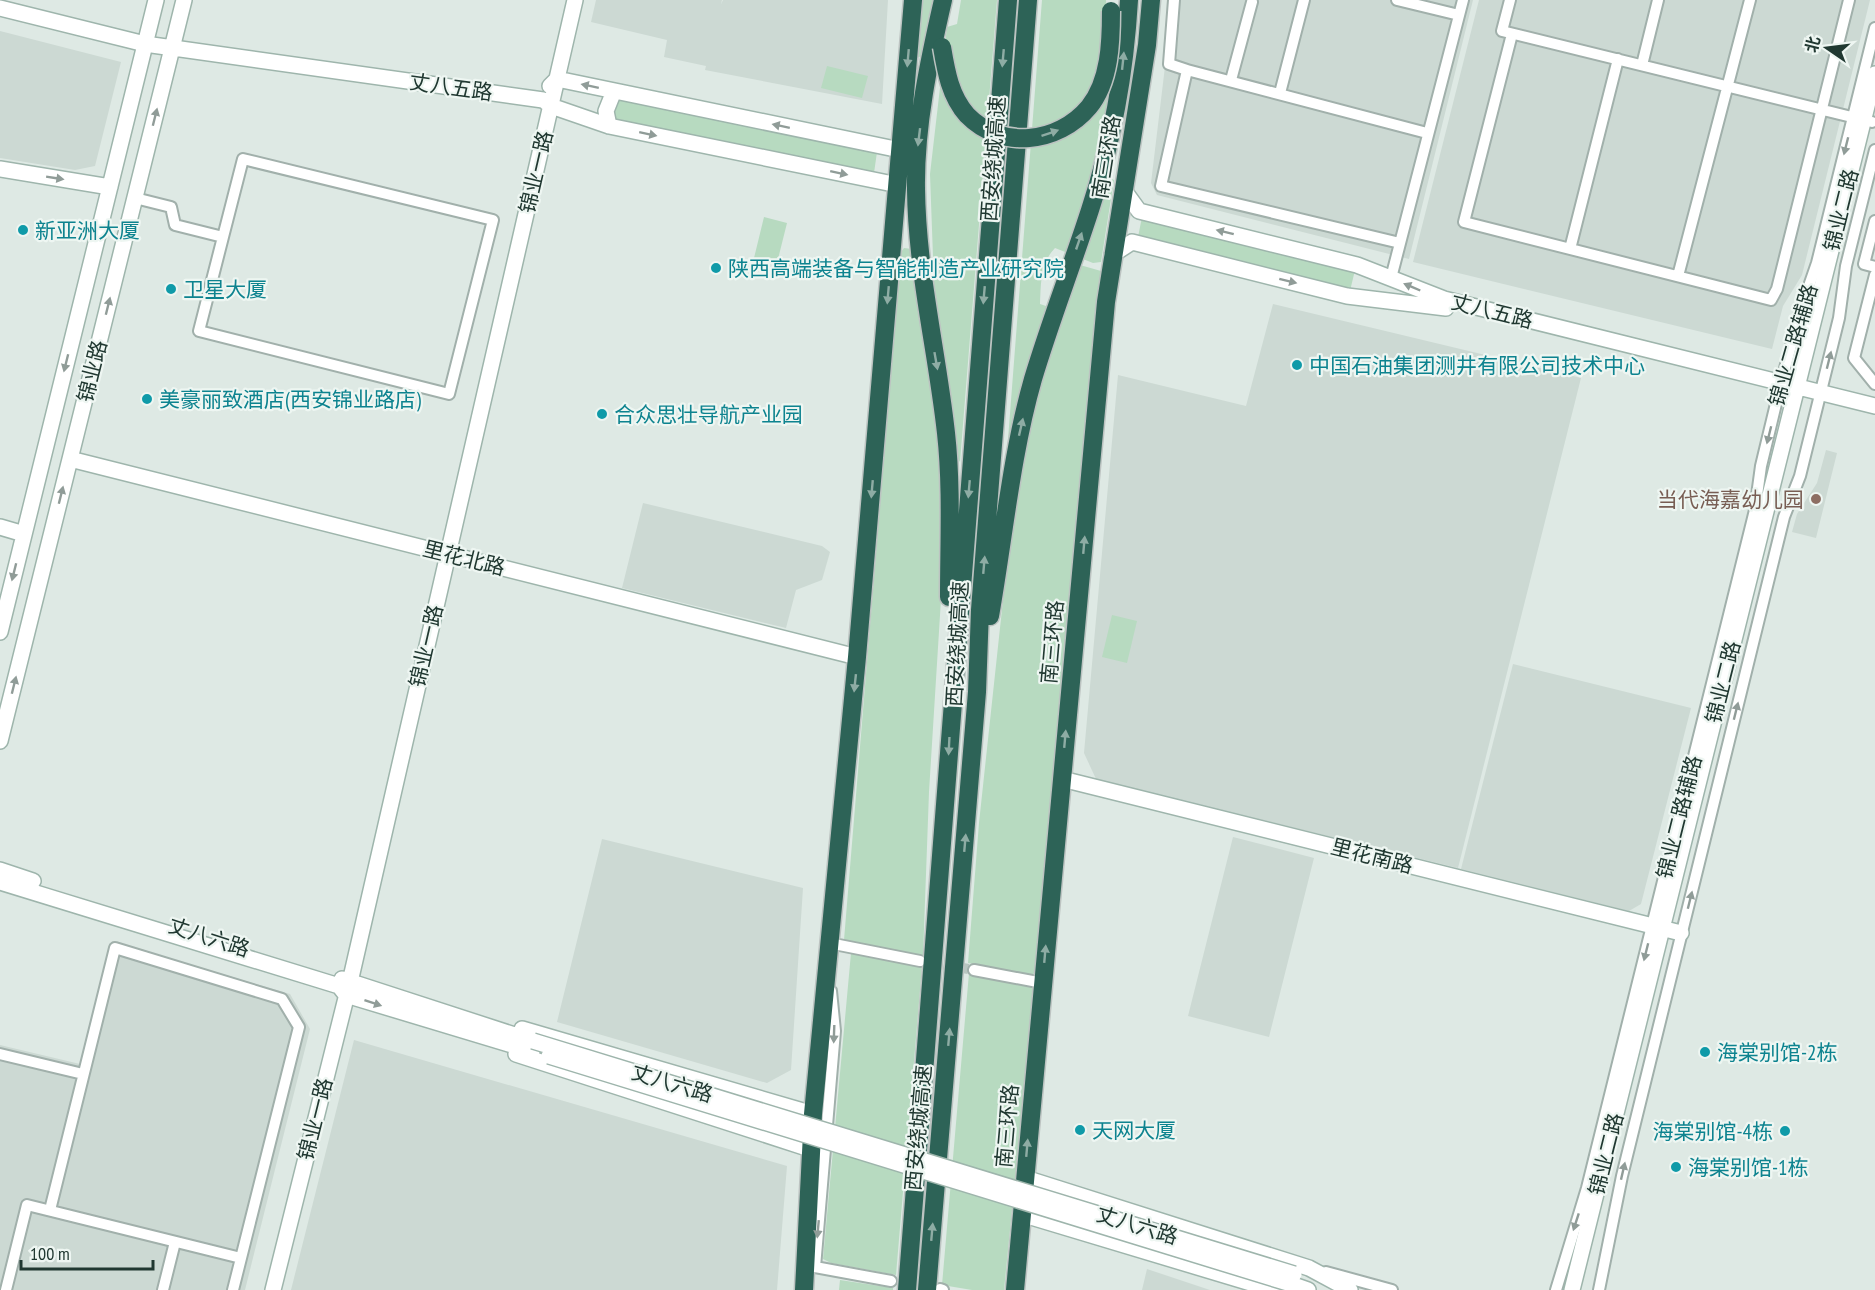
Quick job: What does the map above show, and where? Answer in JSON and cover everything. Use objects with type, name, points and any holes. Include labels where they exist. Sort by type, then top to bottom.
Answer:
[{"type":"highway","points":[[804,1290],[810,1149],[857,657],[912,0]]},
{"type":"highway","points":[[947,0],[939,42],[948,81],[966,114],[987,129],[1012,138],[1045,136],[1059,131],[1089,106],[1102,83],[1120,5]]},
{"type":"highway","points":[[947,0],[918,144],[916,188],[920,262],[946,435],[952,691]]},
{"type":"highway","name":"西安绕城高速","points":[[908,1290],[945,821],[952,691],[1008,0]]},
{"type":"highway","name":"西安绕城高速","points":[[927,1290],[977,692],[980,610],[1028,0]]},
{"type":"highway","name":"南三环路","points":[[1015,1290],[1112,255],[1147,45],[1151,0]]},
{"type":"highway","points":[[977,692],[1019,435],[1033,379],[1091,208],[1115,113],[1120,5]]},
{"type":"main road","name":"丈八五路","points":[[8,0],[146,40]]},
{"type":"main road","name":"锦业路","points":[[0,632],[156,0]]},
{"type":"main road","name":"锦业路","points":[[0,741],[184,0]]},
{"type":"main road","name":"锦业一路","points":[[273,1290],[443,553],[546,99],[566,0]]},
{"type":"main road","points":[[546,99],[557,79],[575,0]]},
{"type":"main road","name":"丈八五路","points":[[0,8],[146,40],[546,99],[609,126],[898,185]]},
{"type":"main road","name":"锦业二路","points":[[1807,393],[1875,74]]},
{"type":"main road","points":[[557,79],[900,150]]},
{"type":"main road","points":[[609,126],[606,111],[614,91]]},
{"type":"main road","name":"锦业二路","points":[[1572,1290],[1872,147],[1866,118]]},
{"type":"main road","points":[[0,170],[110,187]]},
{"type":"main road","name":"丈八五路","points":[[1123,189],[1139,211],[1357,265],[1444,299],[1807,393],[1875,414]]},
{"type":"main road","name":"丈八五路","points":[[1112,255],[1132,242],[1347,296],[1435,305],[1780,386]]},
{"type":"main road","name":"丈八五路","points":[[1807,393],[1875,406]]},
{"type":"main road","name":"里花北路","points":[[70,459],[857,657]]},
{"type":"main road","points":[[0,527],[24,534]]},
{"type":"main road","name":"里花南路","points":[[1062,779],[1667,930]]},
{"type":"main road","name":"丈八六路","points":[[0,870],[344,985],[455,1029],[532,1046],[1292,1279],[1348,1290]]},
{"type":"main road","name":"丈八六路","points":[[0,882],[344,985],[477,1020],[532,1046]]},
{"type":"main road","name":"锦业二路","points":[[1582,1290],[1667,930]]},
{"type":"main road","name":"锦业一路","points":[[265,1290],[344,985]]},
{"type":"main road","points":[[477,1020],[539,1032],[813,1114]]},
{"type":"main road","points":[[455,1029],[527,1058],[810,1149]]},
{"type":"main road","points":[[1024,1178],[1310,1268],[1348,1290]]},
{"type":"main road","points":[[1021,1214],[1274,1290]]},
{"type":"main road","name":"丈八六路","points":[[1292,1279],[1308,1290]]},
{"type":"street","points":[[1174,0],[1169,64],[1427,133]]},
{"type":"street","points":[[1280,93],[1304,0]]},
{"type":"street","points":[[1396,0],[1460,15]]},
{"type":"street","points":[[1391,278],[1463,0]]},
{"type":"street","points":[[1510,0],[1502,31],[1822,110],[1866,118]]},
{"type":"street","points":[[1642,65],[1658,0]]},
{"type":"street","points":[[1678,276],[1750,0]]},
{"type":"street","points":[[1512,34],[1464,222],[1771,300],[1777,290],[1849,0]]},
{"type":"street","points":[[1231,80],[1252,3]]},
{"type":"street","name":"锦业二路辅路","points":[[1599,1290],[1667,930],[1755,510],[1761,466],[1800,312],[1866,118],[1875,28]]},
{"type":"street","points":[[1570,249],[1618,59]]},
{"type":"street","points":[[1188,70],[1161,186],[1400,243]]},
{"type":"street","points":[[243,159],[493,220],[449,394],[199,331],[223,237],[243,159]]},
{"type":"street","points":[[135,198],[171,207],[176,225],[223,237]]},
{"type":"street","points":[[1875,221],[1864,264],[1875,267]]},
{"type":"street","points":[[1874,380],[1854,358],[1875,275]]},
{"type":"street","name":"锦业二路辅路","points":[[1556,1290],[1667,930],[1784,517],[1800,476],[1807,393]]},
{"type":"street","points":[[50,1210],[115,948],[282,999],[299,1027],[233,1290]]},
{"type":"street","points":[[891,1281],[815,1267],[835,1031],[829,949],[920,961]]},
{"type":"street","points":[[974,970],[1043,983]]},
{"type":"street","points":[[0,1054],[83,1074]]},
{"type":"street","points":[[6,1290],[27,1205],[241,1258]]},
{"type":"street","points":[[163,1290],[175,1242]]},
{"type":"street","points":[[1310,1268],[1392,1290]]},
{"type":"shaded area","points":[[596,0],[722,0],[721,4],[723,0],[888,0],[882,104],[705,70],[706,66],[664,57],[667,40],[591,22]]},
{"type":"shaded area","points":[[1173,0],[1473,0],[1409,259],[1157,195],[1151,183]]},
{"type":"shaded area","points":[[1479,0],[1870,0],[1802,275],[1783,306],[1772,349],[1413,262]]},
{"type":"shaded area","points":[[0,31],[121,62],[95,166],[75,170],[0,158]]},
{"type":"shaded area","points":[[1273,304],[1581,378],[1458,868],[1096,779],[1084,753],[1118,375],[1246,406]]},
{"type":"shaded area","name":"当代海嘉幼儿园","points":[[1826,450],[1837,453],[1816,538],[1792,532],[1797,514],[1817,483]]},
{"type":"shaded area","points":[[643,503],[822,546],[830,552],[822,580],[796,590],[786,628],[622,588]]},
{"type":"shaded area","points":[[1513,664],[1691,708],[1641,904],[1629,911],[1461,869]]},
{"type":"shaded area","points":[[1233,837],[1314,858],[1269,1037],[1188,1016]]},
{"type":"shaded area","points":[[602,839],[803,888],[791,1070],[767,1083],[557,1022]]},
{"type":"shaded area","points":[[112,941],[290,994],[310,1029],[245,1290],[0,1290],[0,1045],[80,1064]]},
{"type":"shaded area","points":[[354,1040],[787,1166],[777,1290],[291,1290]]},
{"type":"shaded area","points":[[1147,1269],[1210,1290],[1142,1290]]},
{"type":"green space","points":[[923,0],[936,0],[928,56],[918,57]]},
{"type":"green space","points":[[961,0],[997,0],[960,462],[957,457],[934,284],[930,174],[947,27],[957,24]]},
{"type":"green space","points":[[1042,0],[1106,0],[1108,27],[1123,28],[1097,173],[1114,180],[1101,262],[1093,263],[1055,248],[1046,260],[1042,274],[1040,304],[1052,308],[1011,449],[1007,452]]},
{"type":"green space","points":[[827,66],[868,76],[862,98],[821,88]]},
{"type":"green space","points":[[616,99],[877,152],[874,173],[611,119]]},
{"type":"green space","points":[[764,217],[787,223],[777,263],[754,258]]},
{"type":"green space","points":[[1142,217],[1355,270],[1350,291],[1138,237]]},
{"type":"green space","points":[[904,248],[912,249],[943,442],[943,567],[929,792],[923,956],[851,944],[844,940],[901,252]]},
{"type":"green space","points":[[1080,265],[1101,271],[1036,970],[1032,976],[968,963],[979,823],[1014,498],[1042,376]]},
{"type":"green space","points":[[1112,615],[1137,621],[1127,663],[1102,657]]},
{"type":"green space","points":[[851,953],[922,966],[896,1275],[831,1263],[823,1259]]},
{"type":"green space","points":[[969,973],[1029,984],[1034,988],[1004,1290],[972,1290],[942,1285]]},
{"type":"green space","points":[[840,1280],[893,1288],[893,1290],[839,1290]]},
{"type":"tunnel","points":[[929,962],[974,970]]},
{"type":"place","name":"新亚洲大厦","points":[[23,230]]},
{"type":"place","name":"陕西高端装备与智能制造产业研究院","points":[[716,268]]},
{"type":"place","name":"卫星大厦","points":[[171,289]]},
{"type":"place","name":"中国石油集团测井有限公司技术中心","points":[[1297,365]]},
{"type":"place","name":"美豪丽致酒店(西安锦业路店)","points":[[147,399]]},
{"type":"place","name":"合众思壮导航产业园","points":[[602,414]]},
{"type":"place","name":"当代海嘉幼儿园","points":[[1816,499]]},
{"type":"place","name":"海棠别馆-2栋","points":[[1705,1052]]},
{"type":"place","name":"天网大厦","points":[[1080,1130]]},
{"type":"place","name":"海棠别馆-4栋","points":[[1785,1131]]},
{"type":"place","name":"海棠别馆-1栋","points":[[1676,1167]]}]
